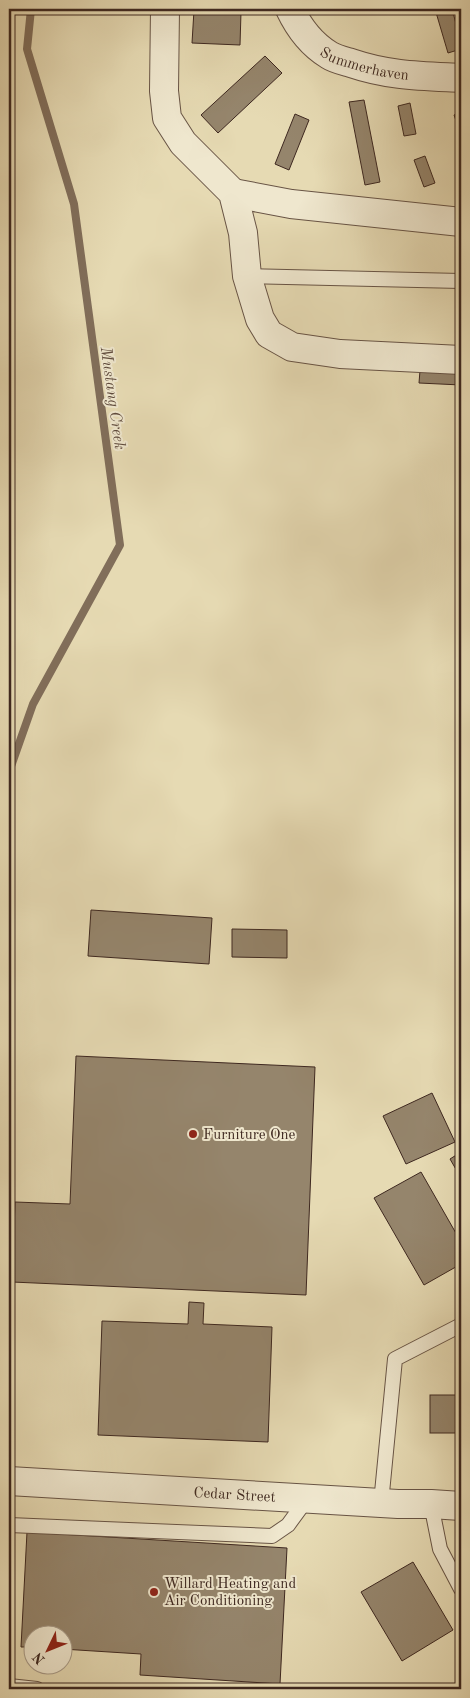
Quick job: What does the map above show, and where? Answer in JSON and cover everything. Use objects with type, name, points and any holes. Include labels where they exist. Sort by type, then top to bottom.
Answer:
[{"type":"street","points":[[165,9],[164,91],[167,118],[184,143],[233,194],[243,233],[247,276],[260,319],[269,334],[292,346],[340,354],[461,360]]},
{"type":"street","name":"Summerhaven","points":[[290,9],[299,28],[331,57],[361,67],[397,75],[461,78]]},
{"type":"street","points":[[233,194],[291,204],[461,222]]},
{"type":"street","name":"Cedar Street","points":[[9,1482],[461,1506]]},
{"type":"lane","points":[[247,276],[461,281]]},
{"type":"lane","points":[[380,1503],[395,1359],[461,1325]]},
{"type":"lane","points":[[9,1525],[272,1536],[288,1525],[307,1499]]},
{"type":"lane","points":[[431,1504],[440,1549],[461,1589]]},
{"type":"lane","points":[[9,1686],[38,1689]]},
{"type":"building","points":[[435,9],[452,9],[461,42],[461,49],[448,53]]},
{"type":"building","points":[[194,10],[241,12],[240,45],[192,43]]},
{"type":"building","points":[[265,56],[282,73],[218,133],[201,115]]},
{"type":"building","points":[[364,100],[380,182],[365,185],[349,102]]},
{"type":"building","points":[[410,103],[416,134],[404,136],[398,106]]},
{"type":"building","points":[[461,112],[461,135],[454,115]]},
{"type":"building","points":[[295,114],[309,120],[289,170],[275,164]]},
{"type":"building","points":[[425,156],[435,183],[424,187],[414,160]]},
{"type":"building","points":[[421,358],[461,360],[461,385],[419,383]]},
{"type":"building","points":[[91,910],[212,918],[209,964],[88,956]]},
{"type":"building","points":[[232,929],[287,930],[287,958],[232,957]]},
{"type":"building","name":"Furniture One","points":[[76,1056],[315,1067],[306,1295],[12,1282],[15,1202],[70,1204]]},
{"type":"building","points":[[432,1093],[455,1142],[406,1164],[383,1116]]},
{"type":"building","points":[[461,1152],[461,1178],[450,1159]]},
{"type":"building","points":[[421,1172],[461,1242],[461,1264],[424,1285],[374,1198]]},
{"type":"building","points":[[189,1302],[204,1303],[203,1324],[272,1327],[268,1442],[98,1435],[102,1321],[188,1324]]},
{"type":"building","points":[[430,1395],[461,1395],[461,1433],[430,1433]]},
{"type":"building","name":"Willard Heating and Air Conditioning","points":[[27,1532],[287,1548],[280,1684],[140,1675],[141,1654],[72,1650],[72,1626],[22,1626]]},
{"type":"building","points":[[413,1562],[453,1630],[402,1661],[361,1592]]},
{"type":"waterway","name":"Mustang Creek","points":[[9,772],[33,704],[120,545],[74,204],[27,49],[31,9]]},
{"type":"place","name":"Furniture One","points":[[193,1134]]},
{"type":"place","name":"Willard Heating and Air Conditioning","points":[[154,1592]]}]
